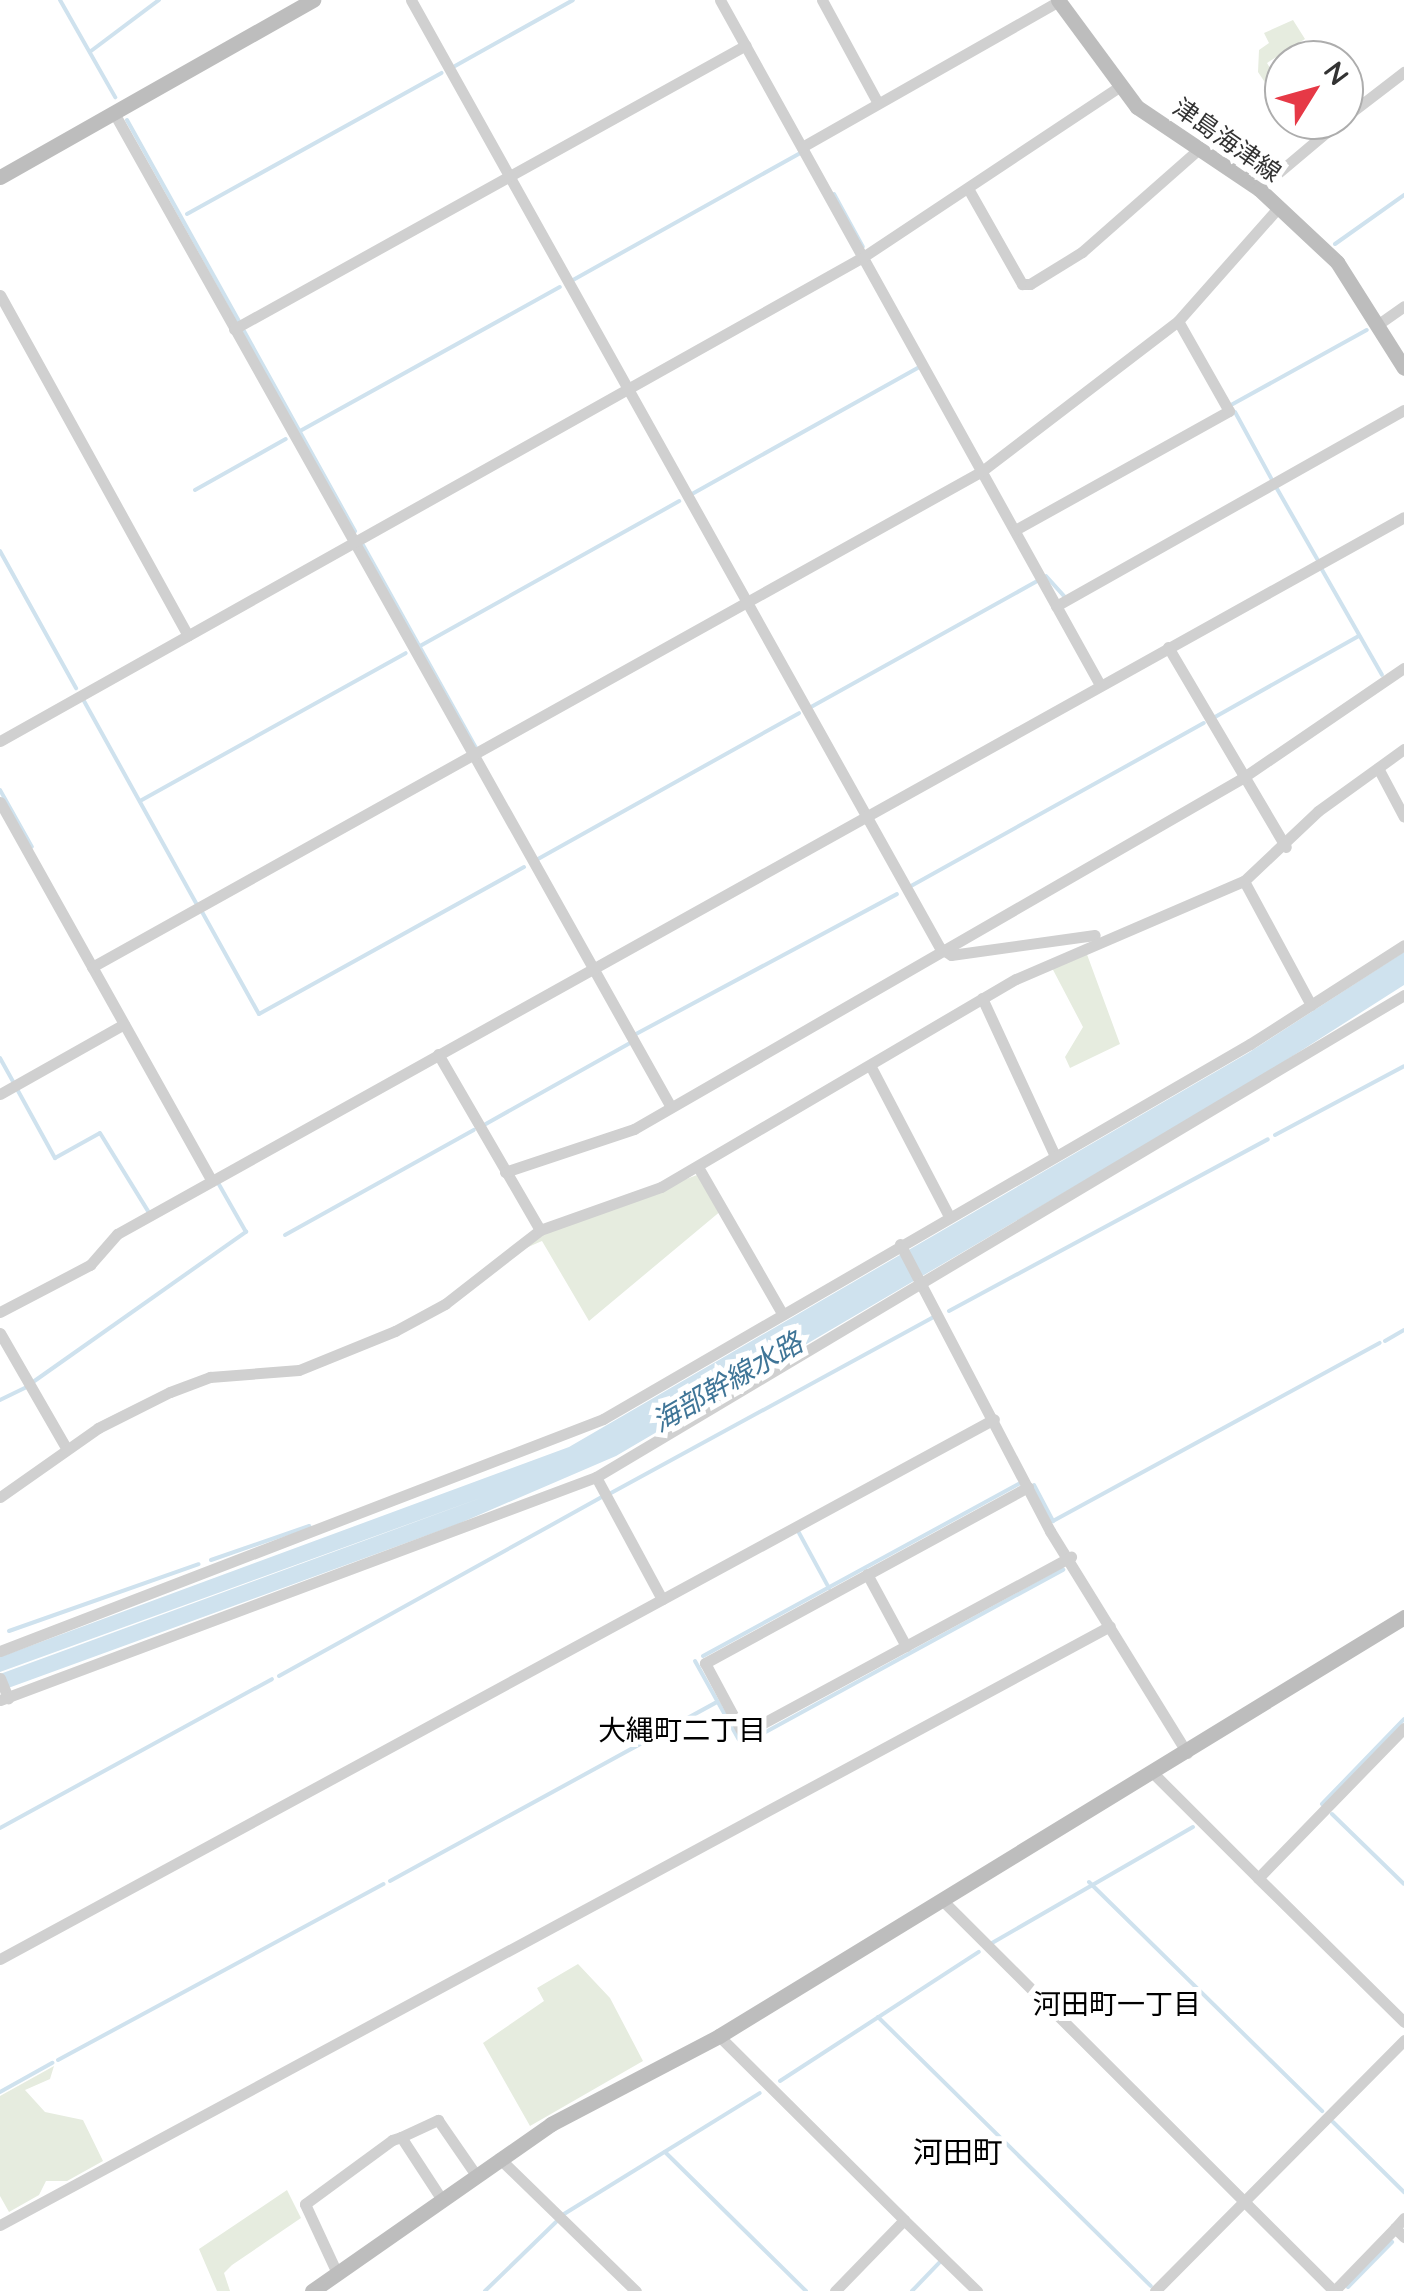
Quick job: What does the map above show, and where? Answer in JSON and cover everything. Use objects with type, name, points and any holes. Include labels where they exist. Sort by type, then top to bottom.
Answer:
[{"type":"street","points":[[0,178],[313,0]]},
{"type":"street","points":[[412,0],[506,176],[940,948],[951,955],[1109,934]]},
{"type":"street","points":[[822,0],[878,103]]},
{"type":"street","points":[[802,146],[1058,0]]},
{"type":"street","name":"津島海津線","points":[[1058,0],[1119,87],[1199,149],[1259,189],[1337,262],[1380,323],[1404,368]]},
{"type":"street","points":[[722,1],[1100,685]]},
{"type":"street","points":[[234,329],[746,45]]},
{"type":"street","points":[[1364,105],[1402,80]]},
{"type":"street","points":[[0,740],[863,257],[970,192],[1119,87]]},
{"type":"street","points":[[114,113],[671,1107]]},
{"type":"street","points":[[1259,189],[1318,140]]},
{"type":"street","points":[[970,192],[1022,284],[1030,284],[1082,252],[1199,149]]},
{"type":"street","points":[[92,966],[982,471],[1178,321],[1279,207]]},
{"type":"street","points":[[0,295],[188,635]]},
{"type":"street","points":[[1380,323],[1404,306]]},
{"type":"street","points":[[1014,530],[1229,411],[1178,321]]},
{"type":"street","points":[[1056,606],[1404,410]]},
{"type":"street","points":[[0,1312],[69,1279],[117,1234],[212,1180],[1404,516]]},
{"type":"street","points":[[1168,648],[1241,778],[1286,847]]},
{"type":"street","points":[[505,1172],[634,1129],[940,948],[1241,778],[1404,668]]},
{"type":"street","points":[[0,1498],[66,1448],[197,1382],[300,1370],[395,1330],[445,1304],[540,1230],[698,1167],[982,998],[1109,934],[1244,881],[1286,847],[1318,812],[1404,749]]},
{"type":"street","points":[[1378,768],[1404,817]]},
{"type":"street","points":[[0,802],[212,1180]]},
{"type":"street","points":[[1244,881],[1311,1005]]},
{"type":"street","points":[[0,1651],[556,1442],[1311,1005],[1404,945]]},
{"type":"street","points":[[0,1678],[4,1697],[596,1477],[925,1287],[1404,996]]},
{"type":"street","points":[[982,998],[1054,1154]]},
{"type":"street","points":[[0,1094],[124,1024]]},
{"type":"street","points":[[438,1054],[540,1230]]},
{"type":"street","points":[[871,1067],[950,1216]]},
{"type":"street","points":[[698,1167],[782,1314]]},
{"type":"street","points":[[900,1244],[1028,1487],[1187,1752]]},
{"type":"street","points":[[0,1333],[66,1448]]},
{"type":"street","points":[[0,1959],[994,1420]]},
{"type":"street","points":[[596,1477],[662,1599]]},
{"type":"street","points":[[1028,1487],[705,1663],[743,1734],[1072,1557]]},
{"type":"street","points":[[867,1574],[906,1646]]},
{"type":"street","points":[[312,2291],[499,2158],[719,2036],[1154,1774],[1338,1651],[1404,1617]]},
{"type":"street","points":[[0,2225],[1110,1626]]},
{"type":"street","points":[[1258,1878],[1404,1728]]},
{"type":"street","points":[[1154,1774],[1404,2022]]},
{"type":"street","points":[[941,1899],[1333,2291],[1401,2228]]},
{"type":"street","points":[[719,2036],[977,2291]]},
{"type":"street","points":[[1155,2291],[1404,2040]]},
{"type":"street","points":[[337,2273],[305,2204],[401,2137],[438,2120],[476,2175]]},
{"type":"street","points":[[401,2137],[442,2200]]},
{"type":"street","points":[[499,2158],[636,2291]]},
{"type":"street","points":[[836,2291],[904,2220]]},
{"type":"shaded area","points":[[1293,20],[1305,39],[1268,40],[1264,33]]},
{"type":"shaded area","points":[[1264,46],[1264,81],[1258,72],[1259,50]]},
{"type":"shaded area","points":[[1085,949],[1120,1044],[1070,1068],[1065,1057],[1083,1027],[1051,966]]},
{"type":"shaded area","points":[[697,1175],[722,1210],[589,1321],[542,1241],[519,1251],[540,1234]]},
{"type":"shaded area","points":[[578,1964],[610,1998],[643,2061],[530,2126],[483,2043],[544,2001],[537,1988]]},
{"type":"shaded area","points":[[54,2066],[50,2079],[25,2090],[45,2112],[83,2120],[103,2161],[67,2181],[46,2181],[39,2195],[9,2212],[0,2196],[0,2096]]},
{"type":"shaded area","points":[[287,2190],[301,2218],[232,2265],[224,2273],[230,2291],[217,2291],[199,2249]]},
{"type":"water","name":"海部幹線水路","points":[[1404,952],[1404,985],[1249,1084],[616,1456],[458,1524],[0,1691],[0,1674],[486,1496],[0,1672],[0,1657],[569,1447],[1248,1053]]},
{"type":"waterway","points":[[60,0],[115,97]]},
{"type":"waterway","points":[[91,51],[159,0]]},
{"type":"waterway","points":[[455,66],[573,0]]},
{"type":"waterway","points":[[187,214],[441,73]]},
{"type":"waterway","points":[[127,120],[239,321]]},
{"type":"waterway","points":[[573,280],[800,153]]},
{"type":"waterway","points":[[834,194],[863,247]]},
{"type":"waterway","points":[[1335,244],[1404,195]]},
{"type":"waterway","points":[[300,431],[560,287]]},
{"type":"waterway","points":[[1231,405],[1367,330]]},
{"type":"waterway","points":[[244,331],[355,531]]},
{"type":"waterway","points":[[692,494],[919,367]]},
{"type":"waterway","points":[[1235,412],[1272,480]]},
{"type":"waterway","points":[[195,490],[286,439]]},
{"type":"waterway","points":[[1276,487],[1317,559]]},
{"type":"waterway","points":[[420,646],[679,501]]},
{"type":"waterway","points":[[363,545],[476,748]]},
{"type":"waterway","points":[[0,551],[76,688]]},
{"type":"waterway","points":[[1321,568],[1382,675]]},
{"type":"waterway","points":[[1046,576],[1064,596]]},
{"type":"waterway","points":[[811,707],[1039,580]]},
{"type":"waterway","points":[[1215,717],[1359,636]]},
{"type":"waterway","points":[[140,801],[406,653]]},
{"type":"waterway","points":[[84,701],[196,903]]},
{"type":"waterway","points":[[538,859],[799,713]]},
{"type":"waterway","points":[[911,886],[1204,723]]},
{"type":"waterway","points":[[0,790],[32,847]]},
{"type":"waterway","points":[[201,910],[259,1014],[524,867]]},
{"type":"waterway","points":[[636,1034],[897,894]]},
{"type":"waterway","points":[[484,1125],[630,1043]]},
{"type":"waterway","points":[[0,1058],[13,1081]]},
{"type":"waterway","points":[[1275,1135],[1404,1066]]},
{"type":"waterway","points":[[17,1089],[55,1158],[100,1133],[148,1211]]},
{"type":"waterway","points":[[285,1235],[474,1130]]},
{"type":"waterway","points":[[949,1311],[1268,1139]]},
{"type":"waterway","points":[[33,1382],[246,1232],[217,1181]]},
{"type":"waterway","points":[[611,1493],[934,1317]]},
{"type":"waterway","points":[[1385,1341],[1404,1330]]},
{"type":"waterway","points":[[1034,1485],[1053,1521],[1380,1343]]},
{"type":"waterway","points":[[0,1400],[25,1388]]},
{"type":"waterway","points":[[703,1656],[1019,1484]]},
{"type":"waterway","points":[[279,1676],[602,1497]]},
{"type":"waterway","points":[[211,1560],[309,1526]]},
{"type":"waterway","points":[[798,1531],[829,1588]]},
{"type":"waterway","points":[[9,1631],[199,1564]]},
{"type":"waterway","points":[[749,1741],[1063,1570]]},
{"type":"waterway","points":[[695,1661],[739,1740]]},
{"type":"waterway","points":[[0,1828],[272,1679]]},
{"type":"waterway","points":[[390,1881],[717,1702]]},
{"type":"waterway","points":[[1322,1804],[1404,1719]]},
{"type":"waterway","points":[[1332,1814],[1404,1884]]},
{"type":"waterway","points":[[992,1943],[1193,1827]]},
{"type":"waterway","points":[[1089,1882],[1322,2111]]},
{"type":"waterway","points":[[58,2060],[384,1884]]},
{"type":"waterway","points":[[780,2081],[979,1952]]},
{"type":"waterway","points":[[878,2017],[1151,2286]]},
{"type":"waterway","points":[[0,2092],[52,2063]]},
{"type":"waterway","points":[[564,2214],[760,2093]]},
{"type":"waterway","points":[[1333,2122],[1404,2192]]},
{"type":"waterway","points":[[665,2152],[806,2291]]},
{"type":"waterway","points":[[485,2291],[556,2222]]},
{"type":"waterway","points":[[1348,2287],[1392,2242]]},
{"type":"waterway","points":[[912,2291],[940,2262]]},
{"type":"district","name":"大縄町二丁目","points":[[682,1730]]},
{"type":"district","name":"河田町一丁目","points":[[1117,2004]]},
{"type":"district","name":"河田町","points":[[958,2152]]}]
